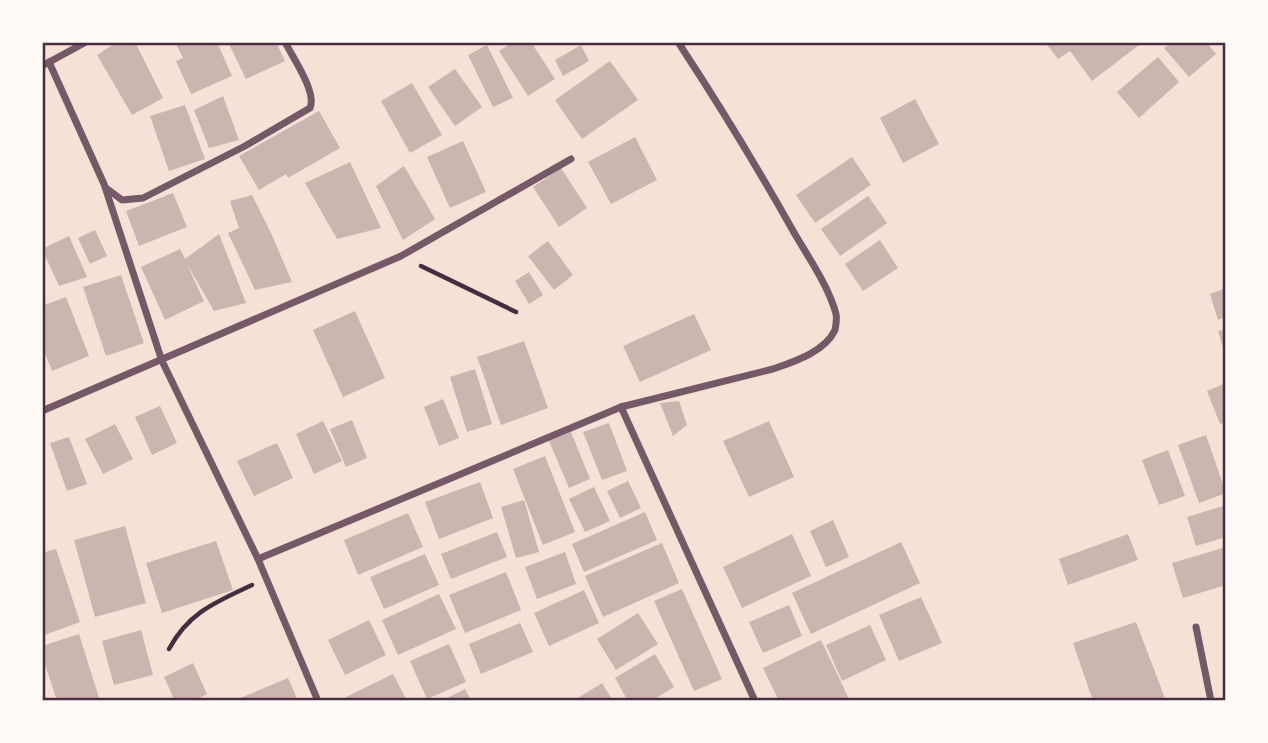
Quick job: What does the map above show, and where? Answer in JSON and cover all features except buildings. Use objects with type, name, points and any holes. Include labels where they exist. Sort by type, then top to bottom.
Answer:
[{"type":"street","points":[[86,42],[45,64],[104,184],[162,361],[258,559],[318,701]]},
{"type":"street","points":[[104,184],[122,200],[142,198],[245,146],[310,108],[313,100],[310,90],[285,42]]},
{"type":"street","points":[[258,559],[621,407],[794,362],[825,342],[834,331],[837,318],[817,272],[756,166],[678,42]]},
{"type":"street","points":[[42,411],[401,256],[571,159]]},
{"type":"street","points":[[621,407],[755,701]]},
{"type":"street","points":[[1196,627],[1211,701]]},
{"type":"path","points":[[401,256],[516,312]]},
{"type":"path","points":[[169,649],[184,625],[213,604],[266,579]]}]
